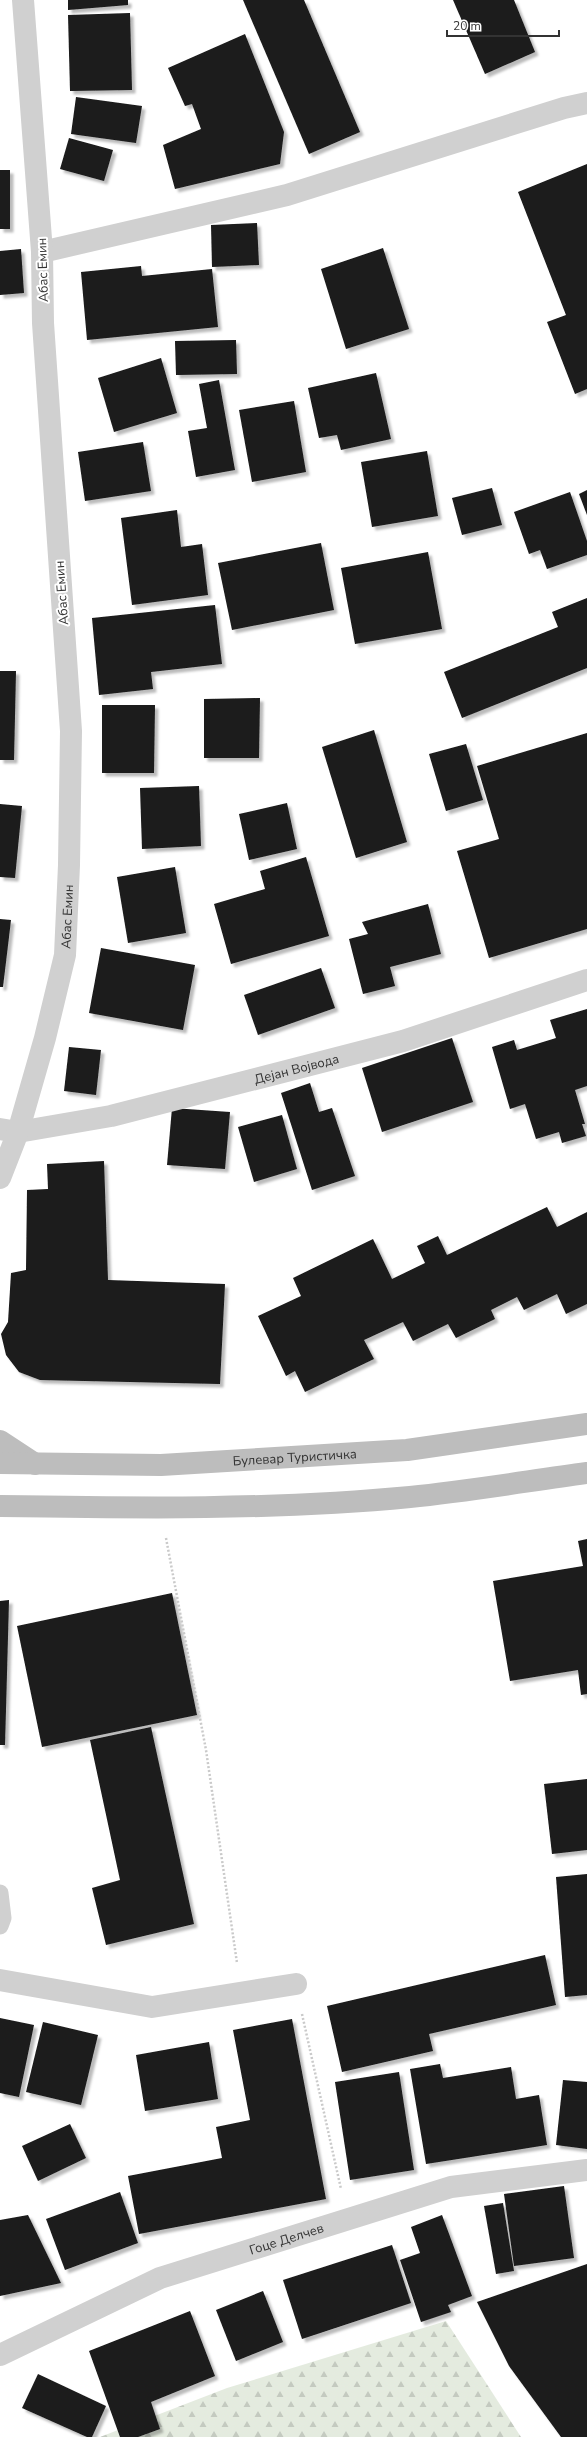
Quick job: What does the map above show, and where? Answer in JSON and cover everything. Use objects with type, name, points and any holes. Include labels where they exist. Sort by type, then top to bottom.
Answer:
[{"type":"main road","name":"Булевар Туристичка","points":[[0,1463],[160,1465],[406,1450],[587,1424]]},
{"type":"main road","points":[[0,1441],[35,1464]]},
{"type":"main road","points":[[0,1506],[160,1509],[410,1497],[587,1473]]},
{"type":"street","name":"Абас Емин","points":[[0,1178],[9,1130],[45,1038],[65,955],[69,865],[71,731],[43,322],[42,252],[23,0]]},
{"type":"street","points":[[42,252],[287,195],[564,108],[587,103]]},
{"type":"street","name":"Дејан Војвода","points":[[9,1130],[111,1116],[403,1041],[587,980]]},
{"type":"street","points":[[0,1980],[152,2007],[296,1984]]},
{"type":"street","name":"Гоце Делчев","points":[[0,2355],[160,2278],[347,2219],[451,2187],[587,2170]]},
{"type":"lane","points":[[0,1893],[3,1918],[0,1926]]},
{"type":"path","points":[[160,1509],[206,1750],[242,1993]]},
{"type":"path","points":[[296,1984],[347,2219]]},
{"type":"green space","points":[[446,2321],[521,2437],[100,2437],[227,2388]]},
{"type":"building","points":[[68,0],[128,0],[128,5],[68,10]]},
{"type":"building","points":[[243,0],[304,0],[360,132],[309,154]]},
{"type":"building","points":[[453,0],[514,0],[535,52],[485,74]]},
{"type":"building","points":[[130,13],[132,90],[70,91],[68,15]]},
{"type":"building","points":[[245,34],[284,132],[280,164],[175,189],[163,145],[201,129],[192,104],[185,106],[168,68]]},
{"type":"building","points":[[76,97],[142,106],[136,143],[71,134]]},
{"type":"building","points":[[69,138],[113,150],[104,181],[60,169]]},
{"type":"building","points":[[587,164],[587,389],[575,394],[547,322],[566,315],[518,192]]},
{"type":"building","points":[[0,170],[10,170],[10,229],[0,229]]},
{"type":"building","points":[[257,223],[259,265],[212,267],[211,225]]},
{"type":"building","points":[[383,248],[409,329],[346,349],[321,269]]},
{"type":"building","points":[[21,249],[24,293],[0,295],[0,251]]},
{"type":"building","points":[[141,266],[142,276],[212,269],[218,327],[87,340],[81,272]]},
{"type":"building","points":[[236,340],[237,374],[176,375],[175,341]]},
{"type":"building","points":[[161,358],[177,413],[114,432],[98,378]]},
{"type":"building","points":[[376,373],[391,439],[341,450],[337,435],[319,438],[308,388]]},
{"type":"building","points":[[219,380],[235,470],[196,477],[188,431],[207,428],[199,384]]},
{"type":"building","points":[[294,401],[306,472],[252,482],[239,410]]},
{"type":"building","points":[[143,442],[151,491],[85,501],[78,452]]},
{"type":"building","points":[[427,451],[438,516],[372,527],[361,462]]},
{"type":"building","points":[[492,488],[502,525],[462,535],[452,498]]},
{"type":"building","points":[[587,490],[587,515],[579,494]]},
{"type":"building","points":[[570,492],[587,541],[587,555],[547,569],[540,550],[529,554],[514,512]]},
{"type":"building","points":[[177,510],[181,547],[202,544],[208,595],[132,605],[121,518]]},
{"type":"building","points":[[321,543],[334,610],[232,630],[218,563]]},
{"type":"building","points":[[428,552],[442,629],[355,644],[341,568]]},
{"type":"building","points":[[587,598],[587,668],[462,718],[444,672],[558,627],[552,612]]},
{"type":"building","points":[[215,605],[222,664],[151,672],[153,689],[99,695],[92,618]]},
{"type":"building","points":[[0,671],[16,671],[14,760],[0,760]]},
{"type":"building","points":[[260,698],[259,758],[204,758],[204,699]]},
{"type":"building","points":[[102,705],[155,705],[154,773],[102,773]]},
{"type":"building","points":[[374,730],[407,842],[356,858],[322,747]]},
{"type":"building","points":[[587,733],[587,929],[489,958],[457,851],[499,839],[477,766]]},
{"type":"building","points":[[466,744],[483,800],[446,811],[429,754]]},
{"type":"building","points":[[199,786],[201,846],[142,849],[140,788]]},
{"type":"building","points":[[287,803],[297,849],[249,860],[239,814]]},
{"type":"building","points":[[0,804],[22,806],[15,878],[0,877]]},
{"type":"building","points":[[306,857],[329,936],[231,964],[214,904],[265,889],[260,871]]},
{"type":"building","points":[[175,867],[186,933],[128,943],[117,877]]},
{"type":"building","points":[[428,904],[441,954],[390,967],[395,986],[363,994],[349,939],[368,934],[362,922]]},
{"type":"building","points":[[0,919],[11,920],[3,987],[0,987]]},
{"type":"building","points":[[101,948],[195,965],[183,1030],[89,1013]]},
{"type":"building","points":[[321,968],[335,1008],[258,1035],[244,995]]},
{"type":"building","points":[[587,1009],[587,1086],[575,1090],[585,1124],[582,1124],[586,1136],[562,1143],[559,1132],[536,1139],[525,1104],[510,1109],[492,1047],[514,1040],[517,1050],[556,1038],[550,1020]]},
{"type":"building","points":[[452,1038],[473,1102],[382,1132],[362,1068]]},
{"type":"building","points":[[69,1047],[101,1050],[96,1095],[64,1091]]},
{"type":"building","points":[[310,1083],[319,1112],[332,1108],[355,1176],[312,1190],[281,1093]]},
{"type":"building","points":[[172,1108],[230,1112],[225,1169],[167,1165]]},
{"type":"building","points":[[282,1115],[297,1169],[254,1182],[238,1127]]},
{"type":"building","points":[[104,1161],[108,1280],[225,1284],[220,1384],[40,1380],[19,1372],[6,1355],[1,1334],[8,1322],[11,1273],[26,1270],[27,1190],[48,1189],[47,1164]]},
{"type":"building","points":[[547,1207],[557,1227],[587,1212],[587,1304],[566,1314],[557,1294],[524,1310],[517,1297],[491,1310],[495,1319],[456,1338],[448,1324],[413,1341],[403,1322],[364,1340],[374,1359],[305,1392],[295,1371],[286,1376],[258,1316],[301,1296],[293,1278],[373,1239],[392,1279],[425,1263],[417,1246],[438,1236],[447,1255]]},
{"type":"building","points":[[587,1539],[587,1694],[581,1695],[578,1670],[510,1681],[493,1581],[583,1566],[578,1541]]},
{"type":"building","points":[[172,1593],[197,1715],[42,1747],[17,1626]]},
{"type":"building","points":[[9,1600],[5,1745],[0,1745],[0,1601]]},
{"type":"building","points":[[151,1727],[194,1924],[106,1945],[92,1888],[120,1880],[90,1740]]},
{"type":"building","points":[[587,1779],[587,1850],[552,1854],[544,1784]]},
{"type":"building","points":[[587,1874],[587,1995],[565,1997],[556,1877]]},
{"type":"building","points":[[545,1955],[556,2005],[429,2034],[433,2051],[342,2072],[327,2006]]},
{"type":"building","points":[[0,2018],[34,2025],[19,2097],[0,2093]]},
{"type":"building","points":[[292,2019],[326,2199],[139,2234],[128,2176],[222,2158],[216,2127],[250,2120],[233,2030]]},
{"type":"building","points":[[43,2022],[98,2035],[81,2105],[26,2092]]},
{"type":"building","points":[[209,2042],[218,2099],[145,2111],[136,2055]]},
{"type":"building","points":[[440,2064],[443,2078],[511,2067],[516,2099],[539,2095],[547,2145],[426,2164],[410,2069]]},
{"type":"building","points":[[399,2072],[414,2170],[350,2180],[335,2082]]},
{"type":"building","points":[[563,2080],[587,2082],[587,2149],[556,2145]]},
{"type":"building","points":[[70,2124],[86,2158],[38,2181],[22,2146]]},
{"type":"building","points":[[564,2186],[574,2258],[514,2266],[504,2194]]},
{"type":"building","points":[[120,2192],[138,2243],[65,2270],[46,2219]]},
{"type":"building","points":[[503,2203],[514,2271],[496,2274],[484,2206]]},
{"type":"building","points":[[28,2215],[61,2283],[0,2296],[0,2220]]},
{"type":"building","points":[[442,2215],[472,2296],[448,2305],[451,2312],[421,2322],[400,2260],[420,2253],[411,2227]]},
{"type":"building","points":[[392,2245],[411,2303],[302,2339],[283,2280]]},
{"type":"building","points":[[587,2264],[587,2437],[561,2437],[509,2366],[477,2302]]},
{"type":"building","points":[[263,2291],[283,2342],[236,2361],[216,2310]]},
{"type":"building","points":[[190,2311],[215,2376],[151,2402],[160,2429],[138,2437],[120,2437],[89,2351]]},
{"type":"building","points":[[38,2374],[106,2406],[92,2437],[87,2437],[22,2408]]}]
